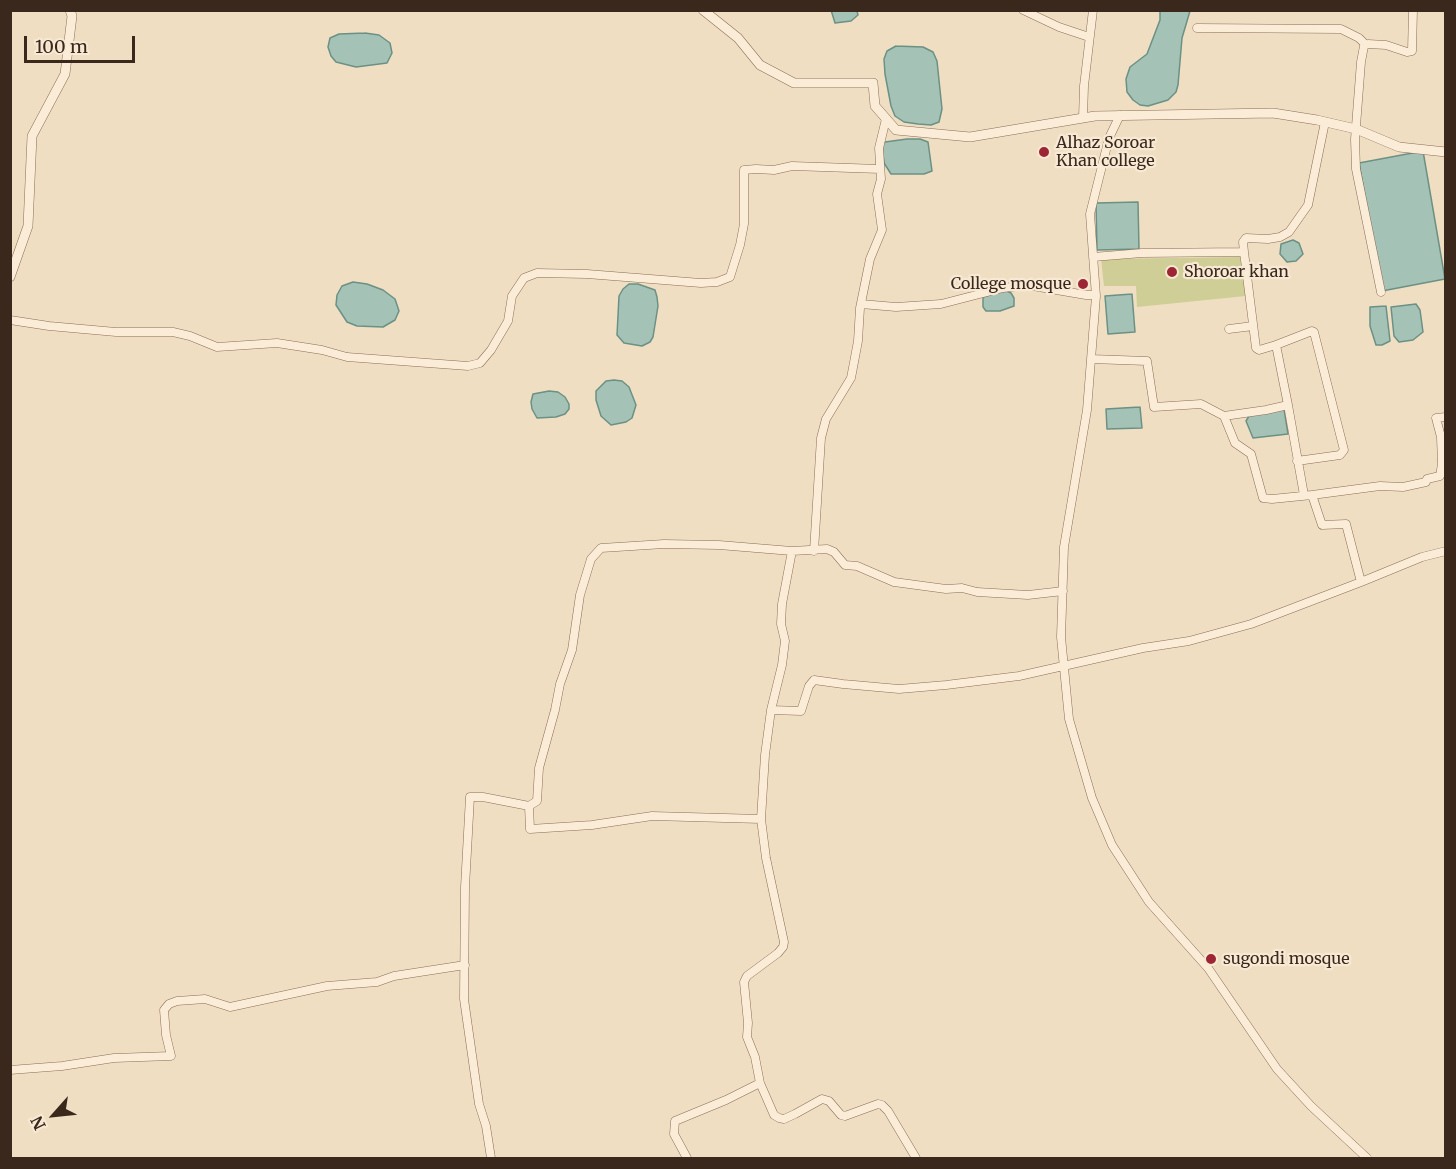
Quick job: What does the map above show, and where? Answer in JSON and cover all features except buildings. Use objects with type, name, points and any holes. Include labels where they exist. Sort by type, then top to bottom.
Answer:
[{"type":"street","points":[[10,277],[28,226],[32,136],[65,74],[72,16],[70,10]]},
{"type":"street","points":[[703,10],[738,38],[760,65],[794,83],[873,83],[875,106],[896,130],[970,137],[1083,118],[1120,115],[1273,113],[1356,129],[1399,147],[1446,152]]},
{"type":"street","points":[[1023,10],[1059,27],[1089,36]]},
{"type":"street","points":[[1083,118],[1093,10]]},
{"type":"street","points":[[1197,28],[1341,29],[1359,38],[1366,45],[1386,45],[1407,52],[1412,51],[1413,10]]},
{"type":"street","points":[[1366,45],[1361,62],[1356,129],[1356,169],[1381,292]]},
{"type":"street","points":[[1120,115],[1109,138],[1090,214],[1095,295],[1087,410],[1064,547],[1062,666],[1069,719],[1092,798],[1112,845],[1149,902],[1208,968],[1277,1069],[1311,1106],[1367,1158]]},
{"type":"street","points":[[814,551],[816,486],[821,438],[826,419],[850,378],[870,259],[882,230],[877,194],[881,178],[879,148],[886,119]]},
{"type":"street","points":[[1297,461],[1340,456],[1344,450],[1314,332],[1258,350],[1243,242],[1246,238],[1268,239],[1280,237],[1289,232],[1308,205],[1325,122]]},
{"type":"street","points":[[10,320],[116,332],[173,332],[217,347],[277,343],[322,350],[347,357],[468,366],[480,363],[491,350],[508,321],[512,296],[524,278],[537,273],[587,274],[701,283],[717,282],[730,277],[744,224],[744,170],[774,170],[792,166],[880,169]]},
{"type":"street","points":[[1093,257],[1142,253],[1244,252]]},
{"type":"street","points":[[861,304],[896,307],[941,304],[1003,288],[1027,285],[1086,296],[1095,295]]},
{"type":"street","points":[[1229,329],[1253,326]]},
{"type":"street","points":[[1276,345],[1297,461],[1308,495],[1322,525],[1344,524],[1347,527],[1360,582]]},
{"type":"street","points":[[1090,359],[1121,362],[1147,361],[1154,407],[1201,404],[1224,416],[1287,405]]},
{"type":"street","points":[[1224,416],[1235,443],[1251,454],[1263,498],[1286,499],[1380,486],[1403,487],[1440,476],[1441,437],[1436,418],[1446,417]]},
{"type":"street","points":[[491,1158],[486,1125],[479,1104],[464,999],[465,887],[470,797],[483,796],[530,806],[537,801],[540,768],[560,684],[572,650],[580,595],[591,559],[601,548],[664,544],[719,545],[792,551],[827,549],[834,552],[845,565],[857,566],[894,582],[946,590],[962,588],[977,592],[1028,595],[1063,591]]},
{"type":"street","points":[[792,551],[782,604],[781,624],[785,641],[782,665],[771,710],[765,755],[761,819],[766,858],[784,942],[778,953],[747,976],[744,982],[747,1037],[755,1057],[760,1083],[774,1115],[784,1119],[822,1099],[829,1101],[844,1116],[882,1105],[888,1111],[916,1158]]},
{"type":"street","points":[[771,710],[801,711],[809,686],[814,680],[899,688],[1003,679],[1143,648],[1189,641],[1251,624],[1422,557],[1446,551]]},
{"type":"street","points":[[530,806],[530,829],[592,825],[652,816],[761,819]]},
{"type":"street","points":[[10,1070],[62,1066],[114,1058],[171,1056],[164,1010],[177,1001],[205,999],[230,1007],[327,986],[377,982],[394,976],[465,965]]},
{"type":"street","points":[[687,1158],[674,1134],[675,1121],[760,1083]]},
{"type":"green space","name":"Shoroar khan","points":[[1240,257],[1246,296],[1137,307],[1136,286],[1104,286],[1101,259]]},
{"type":"shaded area","points":[[831,10],[857,11],[858,15],[851,21],[835,23]]},
{"type":"shaded area","points":[[1160,11],[1190,11],[1182,38],[1178,85],[1176,92],[1168,100],[1148,106],[1140,105],[1127,92],[1126,79],[1130,67],[1147,54],[1160,20]]},
{"type":"shaded area","points":[[339,34],[379,35],[390,43],[392,53],[387,63],[356,67],[336,62],[331,56],[328,47],[330,38]]},
{"type":"shaded area","points":[[896,46],[923,47],[933,52],[937,61],[942,109],[939,122],[931,125],[918,124],[904,122],[895,116],[891,106],[884,59],[887,51]]},
{"type":"shaded area","points":[[920,139],[928,142],[932,171],[924,174],[891,174],[884,163],[882,145],[885,142]]},
{"type":"shaded area","points":[[1423,151],[1445,279],[1382,291],[1359,163]]},
{"type":"shaded area","points":[[1138,202],[1139,249],[1097,250],[1096,203]]},
{"type":"shaded area","points":[[1293,240],[1299,243],[1303,254],[1296,261],[1287,262],[1280,254],[1281,244]]},
{"type":"shaded area","points":[[353,282],[383,290],[395,299],[399,311],[395,320],[383,327],[357,326],[347,322],[336,305],[337,295],[342,286]]},
{"type":"shaded area","points":[[629,284],[638,284],[655,290],[657,297],[658,306],[653,337],[650,342],[642,346],[624,343],[617,335],[619,296]]},
{"type":"shaded area","points":[[1004,290],[1011,293],[1014,306],[1000,311],[986,311],[983,307],[983,297]]},
{"type":"shaded area","points":[[1132,294],[1135,332],[1108,334],[1105,296]]},
{"type":"shaded area","points":[[1416,304],[1420,310],[1423,332],[1413,340],[1399,342],[1394,336],[1391,307]]},
{"type":"shaded area","points":[[1386,306],[1390,341],[1376,345],[1370,326],[1370,307]]},
{"type":"shaded area","points":[[606,381],[622,381],[629,387],[636,405],[632,418],[626,422],[611,425],[601,416],[596,391]]},
{"type":"shaded area","points":[[558,392],[565,397],[569,409],[565,414],[556,417],[537,418],[532,409],[533,394]]},
{"type":"shaded area","points":[[1140,407],[1142,428],[1107,429],[1106,409]]},
{"type":"shaded area","points":[[1284,409],[1288,434],[1253,438],[1246,421],[1249,416]]},
{"type":"place","name":"Alhaz Soroar Khan college","points":[[1044,152]]},
{"type":"place","name":"Shoroar khan","points":[[1172,272]]},
{"type":"place","name":"College mosque","points":[[1083,284]]},
{"type":"place","name":"sugondi mosque","points":[[1211,959]]}]
